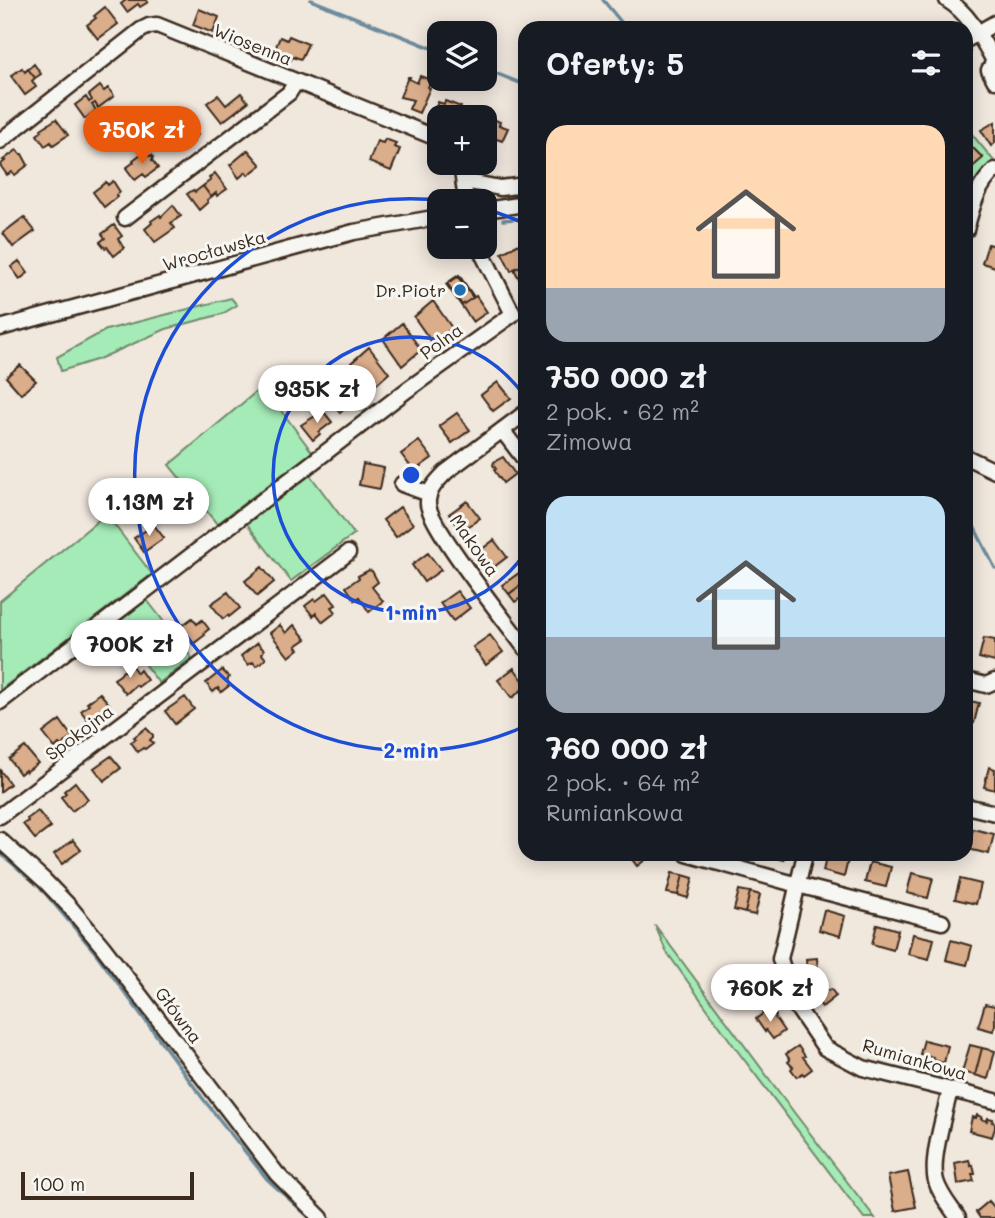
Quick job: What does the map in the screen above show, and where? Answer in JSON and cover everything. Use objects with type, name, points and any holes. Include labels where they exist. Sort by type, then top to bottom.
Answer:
[{"type":"street","points":[[947,0],[959,7],[965,21]]},
{"type":"street","points":[[973,36],[995,23]]},
{"type":"street","name":"Wiosenna","points":[[0,141],[149,26],[157,25],[427,134]]},
{"type":"street","points":[[973,38],[994,61],[989,70],[995,81]]},
{"type":"street","points":[[125,218],[289,93],[296,82]]},
{"type":"street","points":[[973,206],[984,181],[995,170]]},
{"type":"street","points":[[463,175],[465,189]]},
{"type":"street","points":[[464,181],[500,188],[518,186]]},
{"type":"street","points":[[497,208],[518,205]]},
{"type":"street","name":"Wrocławska","points":[[0,328],[354,232],[427,219]]},
{"type":"street","name":"Polna","points":[[0,702],[407,390],[513,314],[485,259]]},
{"type":"street","points":[[402,484],[429,494],[446,472],[518,418]]},
{"type":"street","points":[[502,430],[518,451]]},
{"type":"street","points":[[973,460],[995,471]]},
{"type":"street","name":"Makowa","points":[[429,494],[430,515],[518,638]]},
{"type":"street","name":"Spokojna","points":[[0,816],[348,553]]},
{"type":"street","points":[[973,681],[991,683]]},
{"type":"street","points":[[973,808],[995,813]]},
{"type":"street","name":"Główna","points":[[0,840],[69,906],[277,1174],[321,1218]]},
{"type":"street","points":[[712,861],[942,922]]},
{"type":"street","name":"Rumiankowa","points":[[803,861],[780,959],[794,1003],[825,1048],[863,1068],[995,1101]]},
{"type":"street","points":[[950,1090],[933,1166],[943,1197],[958,1218]]},
{"type":"green space","points":[[973,136],[994,161],[973,186]]},
{"type":"green space","points":[[231,298],[237,305],[222,314],[166,329],[99,359],[61,371],[57,357],[106,330]]},
{"type":"green space","points":[[263,386],[312,452],[217,524],[169,465]]},
{"type":"green space","points":[[310,475],[354,534],[291,581],[247,524]]},
{"type":"green space","points":[[106,514],[152,574],[0,690],[0,601]]},
{"type":"green space","points":[[147,600],[192,658],[159,683],[114,625]]},
{"type":"green space","points":[[655,925],[875,1218],[864,1218],[736,1049],[666,951]]},
{"type":"building","points":[[126,0],[148,2],[140,7],[138,4],[127,12],[121,4]]},
{"type":"building","points":[[105,7],[118,24],[98,39],[87,25]]},
{"type":"building","points":[[199,9],[219,17],[213,33],[193,25]]},
{"type":"building","points":[[289,36],[308,44],[301,59],[292,57],[291,60],[281,56],[282,52],[275,49],[280,37],[287,40]]},
{"type":"building","points":[[34,64],[41,74],[35,78],[28,69]]},
{"type":"building","points":[[22,68],[25,72],[28,69],[35,78],[32,81],[36,87],[25,95],[11,76]]},
{"type":"building","points":[[420,76],[427,79],[429,91],[419,113],[409,109],[413,100],[400,97],[408,77],[417,83]]},
{"type":"building","points":[[100,86],[104,91],[108,88],[114,96],[98,108],[95,103],[92,105],[96,110],[85,119],[75,105],[86,97],[89,102],[92,100],[89,95]]},
{"type":"building","points":[[241,93],[248,102],[222,122],[207,103],[218,95],[226,105]]},
{"type":"building","points":[[445,101],[456,105],[437,105],[438,102],[444,104]]},
{"type":"building","points":[[56,119],[68,135],[53,145],[51,142],[45,146],[37,135]]},
{"type":"building","points":[[497,121],[500,122],[499,125],[508,128],[502,141],[497,139]]},
{"type":"building","points":[[995,122],[995,143],[991,146],[981,130]]},
{"type":"building","points":[[189,123],[197,129],[198,135],[190,146],[187,144],[175,152],[167,141],[177,133],[180,126],[184,127]]},
{"type":"building","points":[[385,139],[396,143],[394,147],[400,149],[391,171],[369,162],[377,141],[383,143]]},
{"type":"building","points":[[973,148],[983,158],[973,167]]},
{"type":"building","points":[[17,150],[28,165],[15,175],[12,172],[7,175],[0,165]]},
{"type":"building","points":[[248,150],[261,165],[239,178],[230,165]]},
{"type":"building","points":[[145,151],[149,156],[152,155],[158,168],[146,177],[143,174],[135,180],[126,168]]},
{"type":"building","points":[[215,173],[227,189],[211,197],[203,186]]},
{"type":"building","points":[[113,181],[120,192],[104,207],[93,192],[106,182],[108,185]]},
{"type":"building","points":[[203,186],[211,197],[199,210],[187,194]]},
{"type":"building","points":[[173,205],[181,216],[171,223],[175,228],[155,242],[145,229],[151,221],[160,215],[161,217]]},
{"type":"building","points":[[24,217],[35,231],[13,247],[3,233]]},
{"type":"building","points":[[114,225],[122,236],[118,239],[124,248],[114,256],[100,242],[105,238],[102,234]]},
{"type":"building","points":[[988,244],[995,246],[995,267],[982,263]]},
{"type":"building","points":[[518,245],[518,268],[511,271],[502,253]]},
{"type":"building","points":[[19,261],[28,273],[20,279],[11,267]]},
{"type":"building","name":"Dr.Piotr","points":[[459,275],[474,297],[462,305],[447,283]]},
{"type":"building","points":[[458,277],[487,312],[473,322],[446,284]]},
{"type":"building","points":[[433,301],[452,328],[433,344],[414,317]]},
{"type":"building","points":[[402,323],[421,350],[402,366],[383,339]]},
{"type":"building","points":[[369,347],[389,373],[371,389],[351,363]]},
{"type":"building","points":[[20,365],[36,381],[21,394],[6,377]]},
{"type":"building","points":[[338,370],[358,396],[340,413],[320,387]]},
{"type":"building","points":[[498,382],[511,398],[493,411],[481,395]]},
{"type":"building","points":[[323,411],[332,422],[313,440],[301,425]]},
{"type":"building","points":[[457,413],[470,430],[452,443],[439,426]]},
{"type":"building","points":[[419,441],[432,458],[414,471],[401,454]]},
{"type":"building","points":[[503,457],[515,474],[503,483],[493,465]]},
{"type":"building","points":[[363,464],[384,468],[380,489],[359,485]]},
{"type":"building","points":[[467,501],[480,518],[462,531],[449,514]]},
{"type":"building","points":[[400,507],[413,524],[396,537],[383,520]]},
{"type":"building","points":[[154,525],[164,538],[144,552],[134,538]]},
{"type":"building","points":[[494,540],[507,557],[490,570],[477,553]]},
{"type":"building","points":[[428,553],[441,570],[424,582],[412,565]]},
{"type":"building","points":[[262,567],[274,582],[257,596],[245,581]]},
{"type":"building","points":[[369,570],[378,582],[372,587],[383,601],[369,612],[359,597],[355,600],[346,587]]},
{"type":"building","points":[[518,574],[518,587],[509,594],[502,585]]},
{"type":"building","points":[[518,587],[518,600],[515,602],[509,594]]},
{"type":"building","points":[[457,591],[470,608],[453,621],[440,603]]},
{"type":"building","points":[[228,592],[240,608],[223,619],[211,604]]},
{"type":"building","points":[[327,593],[336,605],[332,607],[336,612],[323,622],[316,613],[313,616],[305,606]]},
{"type":"building","points":[[192,618],[197,624],[202,620],[209,629],[193,644],[180,627]]},
{"type":"building","points":[[280,625],[286,633],[294,625],[306,639],[296,646],[299,649],[289,657],[270,633]]},
{"type":"building","points":[[490,635],[503,652],[486,665],[473,647]]},
{"type":"building","points":[[984,638],[995,640],[995,662],[979,658]]},
{"type":"building","points":[[257,643],[264,650],[262,654],[266,659],[256,666],[253,662],[248,665],[241,656]]},
{"type":"building","points":[[132,666],[137,673],[140,670],[147,680],[126,694],[114,679]]},
{"type":"building","points":[[514,668],[518,673],[518,693],[512,698],[498,680]]},
{"type":"building","points":[[222,670],[229,677],[227,681],[230,685],[221,692],[218,688],[213,692],[206,683]]},
{"type":"building","points":[[100,693],[110,705],[90,723],[81,711]]},
{"type":"building","points":[[185,697],[194,709],[175,724],[165,711]]},
{"type":"building","points":[[973,702],[979,703],[973,723]]},
{"type":"building","points":[[60,720],[72,737],[55,748],[43,733]]},
{"type":"building","points":[[146,728],[153,735],[150,740],[153,743],[138,752],[131,742]]},
{"type":"building","points":[[25,747],[38,763],[20,774],[9,759]]},
{"type":"building","points":[[111,756],[121,768],[104,781],[94,768]]},
{"type":"building","points":[[989,767],[995,769],[995,790],[984,787]]},
{"type":"building","points":[[0,770],[10,784],[0,792]]},
{"type":"building","points":[[75,782],[88,799],[72,811],[61,797]]},
{"type":"building","points":[[38,811],[51,827],[35,839],[23,824]]},
{"type":"building","points":[[973,829],[994,834],[989,854],[973,850]]},
{"type":"building","points":[[73,840],[81,850],[62,864],[54,854]]},
{"type":"building","points":[[825,861],[848,861],[844,877],[823,871]]},
{"type":"building","points":[[870,862],[891,867],[886,887],[865,882]]},
{"type":"building","points":[[672,873],[683,875],[678,895],[667,893]]},
{"type":"building","points":[[912,873],[933,878],[928,898],[907,893]]},
{"type":"building","points":[[683,875],[693,878],[688,898],[678,895]]},
{"type":"building","points":[[960,879],[981,884],[976,904],[955,899]]},
{"type":"building","points":[[739,890],[750,892],[745,913],[734,910]]},
{"type":"building","points":[[750,892],[760,895],[755,915],[745,913]]},
{"type":"building","points":[[824,910],[845,916],[840,936],[819,930]]},
{"type":"building","points":[[877,924],[898,930],[893,950],[872,944]]},
{"type":"building","points":[[913,934],[934,939],[929,959],[908,954]]},
{"type":"building","points":[[951,940],[972,946],[967,965],[946,960]]},
{"type":"building","points":[[817,958],[818,971],[807,972],[806,959]]},
{"type":"building","points":[[819,979],[828,991],[831,989],[836,996],[822,1007],[810,991],[810,986]]},
{"type":"building","points":[[985,1004],[995,1006],[993,1031],[978,1027]]},
{"type":"building","points":[[770,1008],[784,1031],[773,1039],[756,1019]]},
{"type":"building","points":[[924,1040],[948,1046],[944,1063],[920,1054]]},
{"type":"building","points":[[970,1045],[982,1048],[975,1075],[962,1072]]},
{"type":"building","points":[[798,1046],[812,1069],[797,1077],[786,1054]]},
{"type":"building","points":[[982,1048],[995,1051],[988,1079],[975,1075]]},
{"type":"building","points":[[977,1115],[987,1121],[988,1118],[993,1119],[995,1128],[992,1137],[969,1131],[972,1117],[976,1118]]},
{"type":"building","points":[[969,1160],[971,1166],[973,1165],[974,1181],[958,1184],[955,1163]]},
{"type":"building","points":[[908,1172],[916,1207],[895,1211],[888,1176]]},
{"type":"building","points":[[989,1201],[995,1208],[995,1218],[980,1218],[976,1212]]},
{"type":"waterway","points":[[311,0],[427,46]]},
{"type":"waterway","points":[[603,0],[620,21]]},
{"type":"waterway","points":[[497,74],[518,82]]},
{"type":"waterway","points":[[503,220],[518,219]]},
{"type":"waterway","points":[[973,525],[995,568]]},
{"type":"waterway","points":[[0,853],[40,887],[63,914],[95,952],[204,1100],[267,1179],[310,1218]]},
{"type":"place","name":"Dr.Piotr","points":[[460,290]]}]
